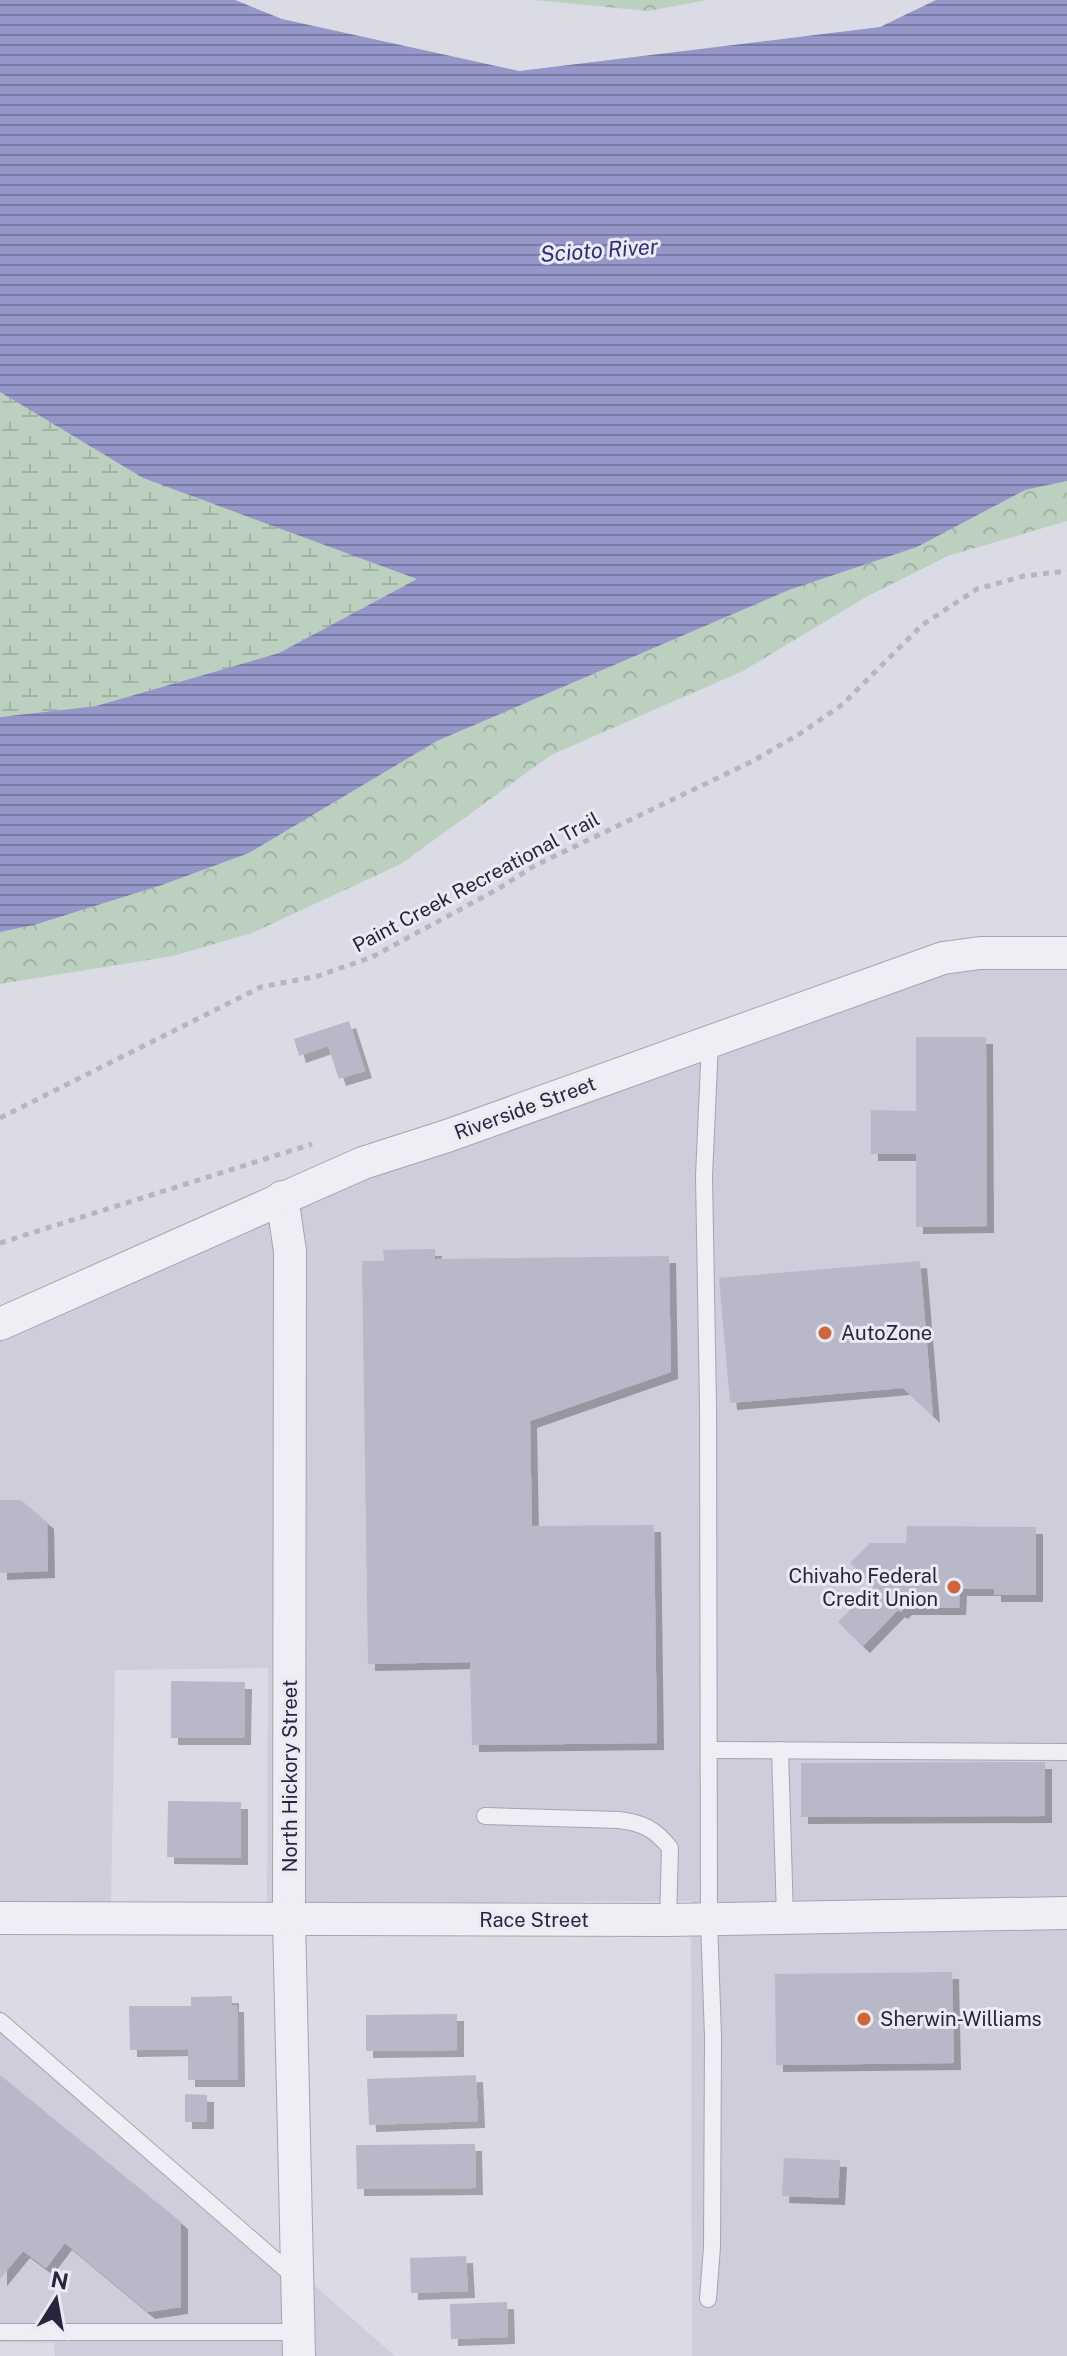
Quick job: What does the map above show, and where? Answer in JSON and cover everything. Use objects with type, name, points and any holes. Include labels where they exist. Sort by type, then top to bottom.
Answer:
[{"type":"street","name":"Riverside Street","points":[[0,1324],[363,1163],[447,1136],[943,958],[980,953],[1067,953]]},
{"type":"street","name":"North Hickory Street","points":[[282,1197],[290,1251],[289,1919],[298,2344]]},
{"type":"street","name":"Race Street","points":[[0,1918],[709,1920],[1067,1913]]},
{"type":"lane","points":[[708,2299],[712,2247],[713,2067],[709,1920],[708,1404],[704,1176],[710,1042]]},
{"type":"lane","points":[[709,1750],[1067,1752]]},
{"type":"lane","points":[[780,1750],[785,1917]]},
{"type":"lane","points":[[485,1816],[619,1820],[639,1822],[656,1830],[670,1848],[668,1920]]},
{"type":"lane","points":[[0,2021],[298,2280]]},
{"type":"lane","points":[[0,2332],[298,2344]]},
{"type":"path","name":"Paint Creek Recreational Trail","points":[[0,1118],[261,987],[318,976],[372,957],[498,889],[534,866],[753,761],[801,733],[843,704],[922,625],[977,589],[1024,576],[1067,571]]},
{"type":"path","points":[[0,1243],[315,1143]]},
{"type":"shaded area","points":[[947,940],[1067,944],[1067,2356],[692,2356],[691,1901],[267,1903],[268,1668],[115,1670],[111,1905],[0,1905],[0,1310],[310,1169]]},
{"type":"shaded area","points":[[0,2010],[395,2356],[55,2356],[54,2343],[0,2342]]},
{"type":"green space","points":[[534,0],[708,0],[648,11]]},
{"type":"green space","points":[[0,392],[143,478],[418,579],[279,653],[96,706],[0,717]]},
{"type":"green space","points":[[1067,481],[1067,521],[948,556],[866,597],[743,671],[551,755],[401,864],[252,933],[173,956],[0,984],[0,932],[34,925],[162,885],[249,853],[437,741],[789,590],[917,547],[1025,490]]},
{"type":"water","name":"Scioto River","points":[[0,0],[235,0],[282,19],[519,71],[880,27],[936,0],[1067,0],[1067,481],[1025,490],[917,547],[789,590],[437,741],[249,853],[162,885],[34,925],[0,932],[0,717],[96,706],[279,653],[417,579],[143,478],[0,392]]},
{"type":"building","points":[[349,1021],[365,1071],[339,1079],[328,1046],[299,1056],[294,1039]]},
{"type":"building","points":[[916,1037],[986,1037],[987,1226],[916,1227],[916,1154],[871,1154],[871,1110],[916,1111]]},
{"type":"building","points":[[435,1249],[435,1259],[669,1256],[671,1372],[530,1421],[532,1526],[654,1525],[657,1743],[472,1745],[470,1662],[368,1664],[362,1261],[384,1261],[383,1250]]},
{"type":"building","name":"AutoZone","points":[[920,1261],[933,1416],[903,1388],[730,1403],[719,1278]]},
{"type":"building","points":[[0,1500],[21,1500],[47,1522],[48,1571],[0,1573]]},
{"type":"building","name":"Chivaho Federal Credit Union","points":[[907,1526],[1036,1527],[1036,1595],[994,1595],[994,1589],[960,1589],[959,1608],[898,1610],[863,1646],[838,1622],[874,1586],[850,1563],[870,1543],[906,1543]]},
{"type":"building","points":[[171,1681],[245,1682],[244,1738],[171,1738]]},
{"type":"building","points":[[1045,1762],[1045,1816],[801,1817],[801,1763]]},
{"type":"building","points":[[168,1801],[241,1802],[241,1858],[167,1857]]},
{"type":"building","name":"Sherwin-Williams","points":[[952,1972],[954,2063],[776,2065],[775,1974]]},
{"type":"building","points":[[232,1996],[232,2005],[237,2005],[238,2080],[188,2080],[188,2049],[130,2050],[129,2006],[191,2006],[191,1997]]},
{"type":"building","points":[[457,2014],[457,2050],[366,2051],[366,2015]]},
{"type":"building","points":[[0,2075],[181,2222],[181,2307],[148,2312],[65,2243],[46,2268],[23,2251],[0,2279]]},
{"type":"building","points":[[476,2075],[478,2121],[369,2125],[367,2079]]},
{"type":"building","points":[[185,2094],[207,2095],[207,2122],[185,2122]]},
{"type":"building","points":[[475,2144],[476,2188],[357,2189],[356,2145]]},
{"type":"building","points":[[784,2158],[840,2160],[838,2198],[782,2196]]},
{"type":"building","points":[[466,2256],[468,2291],[411,2293],[410,2258]]},
{"type":"building","points":[[507,2302],[508,2337],[451,2339],[450,2304]]},
{"type":"place","name":"AutoZone","points":[[825,1333]]},
{"type":"place","name":"Chivaho Federal Credit Union","points":[[954,1587]]},
{"type":"place","name":"Sherwin-Williams","points":[[864,2019]]}]
